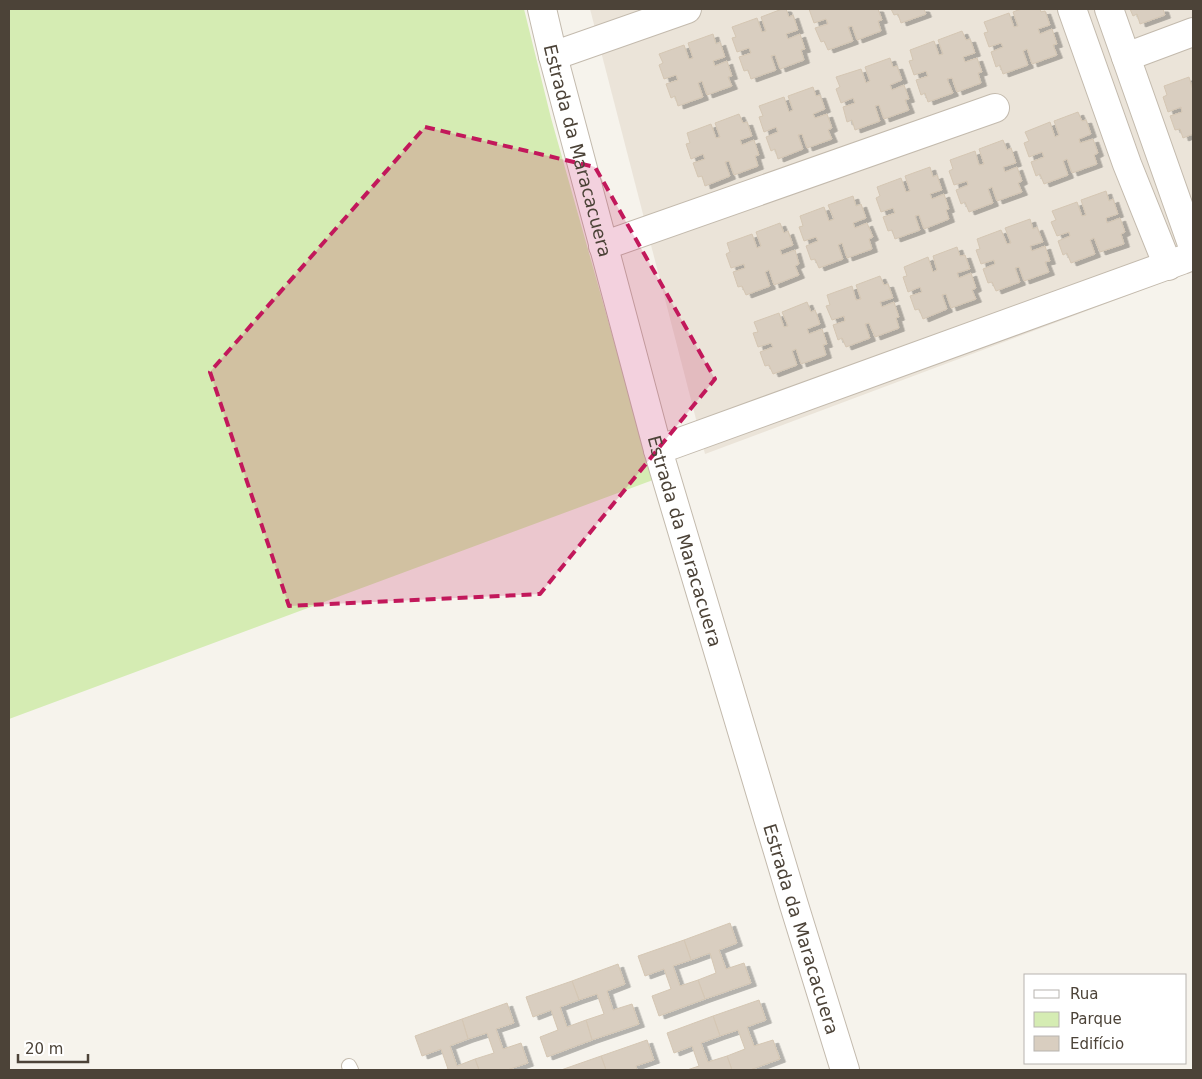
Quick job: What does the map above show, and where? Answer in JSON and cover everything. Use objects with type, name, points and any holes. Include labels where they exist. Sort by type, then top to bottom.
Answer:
[{"type":"street","name":"Estrada da Maracacuera","points":[[542,9],[658,450],[796,914],[845,1070]]},
{"type":"street","points":[[553,56],[687,9]]},
{"type":"street","points":[[1072,9],[1127,164],[1168,266]]},
{"type":"street","points":[[1109,9],[1193,248]]},
{"type":"street","points":[[1126,57],[1193,32]]},
{"type":"street","points":[[603,246],[995,108]]},
{"type":"street","points":[[658,450],[1168,266],[1192,256],[1193,252]]},
{"type":"highlighted area","points":[[425,127],[595,167],[715,379],[540,594],[289,606],[210,372]]},
{"type":"shaded area","points":[[590,9],[1193,9],[1193,271],[705,454]]},
{"type":"green space","points":[[9,9],[524,9],[551,118],[653,480],[9,719]]},
{"type":"building","points":[[786,9],[789,17],[793,15],[798,30],[786,34],[788,39],[800,34],[805,49],[801,50],[804,60],[780,69],[775,55],[771,56],[776,70],[751,79],[748,70],[744,71],[739,57],[751,53],[749,48],[737,52],[732,38],[736,37],[732,27],[757,18],[762,32],[766,31],[761,17]]},
{"type":"building","points":[[809,9],[878,9],[882,20],[878,21],[881,31],[857,40],[852,26],[848,27],[853,41],[828,50],[824,41],[821,42],[815,28],[828,24],[826,19],[814,23]]},
{"type":"building","points":[[891,9],[924,9],[926,14],[901,23],[898,14],[894,15]]},
{"type":"building","points":[[1021,9],[1040,9],[1041,12],[1045,11],[1050,25],[1038,29],[1040,34],[1052,29],[1057,44],[1053,45],[1057,55],[1032,64],[1027,49],[1023,51],[1028,65],[1003,74],[1000,65],[996,67],[991,52],[1003,47],[1001,43],[989,47],[984,33],[988,32],[984,22],[1009,13],[1014,27],[1018,26],[1013,12]]},
{"type":"building","points":[[1130,9],[1163,9],[1165,15],[1140,24],[1137,14],[1133,16]]},
{"type":"building","points":[[962,31],[966,40],[970,39],[975,53],[963,57],[965,62],[977,58],[982,72],[978,73],[981,83],[957,92],[952,78],[947,79],[953,93],[928,102],[925,93],[921,95],[916,80],[928,76],[926,71],[914,75],[909,61],[913,60],[910,50],[934,41],[939,55],[943,54],[938,40]]},
{"type":"building","points":[[713,34],[716,44],[720,42],[725,57],[713,61],[715,66],[727,61],[732,76],[728,77],[732,86],[707,95],[702,81],[698,83],[703,97],[678,106],[675,96],[671,98],[666,84],[678,80],[676,75],[664,79],[659,65],[663,63],[659,54],[684,45],[689,59],[693,58],[688,43]]},
{"type":"building","points":[[890,58],[893,67],[897,66],[902,80],[890,85],[892,90],[904,85],[909,99],[905,100],[909,110],[884,119],[879,105],[875,106],[880,121],[855,130],[852,120],[847,122],[843,107],[855,103],[853,98],[841,103],[836,89],[840,87],[836,77],[861,69],[866,83],[870,81],[865,67]]},
{"type":"building","points":[[1189,77],[1193,90],[1193,134],[1183,138],[1180,129],[1175,130],[1170,116],[1182,112],[1181,107],[1168,112],[1163,97],[1167,95],[1164,86]]},
{"type":"building","points":[[813,87],[816,96],[820,95],[825,109],[813,114],[815,118],[827,114],[832,128],[828,130],[832,139],[807,148],[802,134],[798,135],[803,149],[778,159],[775,149],[771,151],[766,137],[778,132],[776,127],[764,132],[759,117],[763,116],[759,106],[784,97],[789,112],[793,110],[788,96]]},
{"type":"building","points":[[1078,112],[1082,121],[1086,120],[1091,134],[1079,139],[1080,143],[1093,139],[1098,153],[1094,155],[1097,164],[1072,173],[1067,159],[1063,161],[1068,175],[1044,184],[1040,174],[1036,176],[1031,162],[1044,157],[1042,152],[1029,157],[1024,143],[1029,141],[1025,132],[1050,122],[1055,137],[1059,135],[1054,121]]},
{"type":"building","points":[[739,114],[743,123],[747,122],[752,136],[740,140],[742,145],[754,140],[759,155],[755,156],[758,166],[734,175],[729,161],[725,162],[730,176],[705,186],[702,176],[698,177],[693,163],[705,159],[703,154],[691,159],[686,144],[690,143],[687,133],[711,124],[716,138],[720,137],[715,123]]},
{"type":"building","points":[[1003,140],[1007,150],[1011,148],[1016,163],[1003,167],[1005,172],[1017,167],[1022,181],[1018,183],[1022,192],[997,201],[992,187],[988,189],[993,203],[969,212],[965,202],[961,204],[956,190],[968,185],[967,181],[954,185],[949,171],[953,169],[950,160],[975,151],[979,165],[984,164],[979,149]]},
{"type":"building","points":[[930,167],[933,177],[937,175],[942,190],[930,194],[932,199],[944,194],[949,209],[946,210],[949,219],[924,229],[919,215],[915,216],[920,230],[895,239],[892,230],[888,231],[883,217],[895,213],[893,208],[881,212],[876,198],[880,196],[877,187],[901,178],[906,192],[910,191],[905,176]]},
{"type":"building","points":[[1106,191],[1109,201],[1113,199],[1118,214],[1106,218],[1107,223],[1120,218],[1125,232],[1121,234],[1124,244],[1100,252],[1094,238],[1090,240],[1095,254],[1071,263],[1067,253],[1063,255],[1058,241],[1070,236],[1069,232],[1057,236],[1051,222],[1056,220],[1052,211],[1077,202],[1082,216],[1086,215],[1081,200]]},
{"type":"building","points":[[853,196],[856,206],[861,204],[866,218],[853,223],[855,228],[867,223],[873,237],[869,239],[872,249],[847,258],[842,243],[838,245],[843,259],[819,268],[815,259],[811,260],[806,246],[818,241],[816,237],[804,241],[799,227],[803,226],[800,216],[824,207],[829,221],[834,219],[828,205]]},
{"type":"building","points":[[1030,219],[1033,229],[1037,227],[1043,242],[1030,246],[1032,251],[1045,246],[1050,261],[1045,262],[1049,272],[1024,281],[1019,267],[1015,268],[1020,282],[996,291],[992,282],[988,283],[983,269],[995,264],[994,260],[981,264],[976,250],[980,249],[977,239],[1001,230],[1007,244],[1011,243],[1005,228]]},
{"type":"building","points":[[780,223],[784,233],[788,231],[793,245],[780,250],[782,255],[795,250],[799,264],[795,266],[799,275],[774,285],[769,270],[765,272],[770,286],[746,295],[742,286],[738,287],[733,272],[745,268],[744,264],[731,268],[726,254],[730,252],[727,243],[752,234],[757,248],[761,246],[756,232]]},
{"type":"building","points":[[957,247],[960,256],[965,255],[970,269],[957,273],[959,278],[971,273],[976,288],[972,290],[976,299],[951,308],[946,294],[942,295],[947,309],[923,319],[919,309],[915,310],[910,296],[922,292],[920,287],[908,292],[903,277],[907,276],[904,267],[928,257],[933,272],[937,270],[933,256]]},
{"type":"building","points":[[880,276],[884,285],[888,284],[893,298],[880,302],[882,307],[894,302],[899,317],[896,318],[899,328],[875,337],[869,323],[865,324],[870,338],[846,347],[842,338],[838,340],[833,325],[845,321],[844,316],[832,320],[826,306],[830,305],[827,295],[852,286],[856,300],[861,299],[856,285]]},
{"type":"building","points":[[807,302],[811,312],[815,310],[820,324],[807,329],[809,334],[822,329],[827,344],[823,345],[826,355],[801,364],[796,349],[792,351],[797,365],[773,374],[769,365],[765,366],[760,352],[773,347],[771,343],[758,347],[753,333],[758,332],[754,322],[779,313],[784,327],[788,326],[782,312]]},
{"type":"building","points":[[730,923],[737,943],[719,950],[726,969],[744,963],[751,983],[705,999],[698,980],[716,973],[710,953],[691,960],[684,940]]},
{"type":"building","points":[[684,940],[691,960],[673,966],[680,986],[698,980],[705,999],[659,1016],[652,996],[671,989],[664,969],[645,976],[638,956]]},
{"type":"building","points":[[618,964],[625,984],[607,991],[613,1010],[632,1004],[639,1024],[592,1040],[586,1020],[604,1014],[597,994],[579,1000],[572,981]]},
{"type":"building","points":[[572,981],[579,1000],[560,1007],[567,1027],[586,1020],[592,1040],[547,1057],[540,1037],[558,1030],[551,1010],[533,1017],[526,997]]},
{"type":"building","points":[[759,1000],[766,1020],[747,1027],[754,1046],[773,1040],[780,1059],[750,1070],[732,1070],[727,1056],[745,1049],[738,1030],[720,1036],[713,1016]]},
{"type":"building","points":[[507,1003],[514,1023],[496,1029],[503,1049],[521,1043],[528,1063],[507,1070],[479,1070],[475,1059],[494,1053],[487,1033],[468,1039],[462,1019]]},
{"type":"building","points":[[713,1016],[720,1036],[701,1043],[708,1062],[727,1056],[732,1070],[687,1070],[699,1066],[692,1046],[674,1053],[667,1033]]},
{"type":"building","points":[[462,1019],[468,1039],[450,1046],[457,1066],[475,1059],[479,1070],[444,1070],[448,1069],[441,1049],[422,1056],[415,1036]]},
{"type":"building","points":[[647,1040],[654,1060],[636,1066],[637,1070],[606,1070],[601,1056]]},
{"type":"building","points":[[601,1056],[606,1070],[561,1070]]}]
